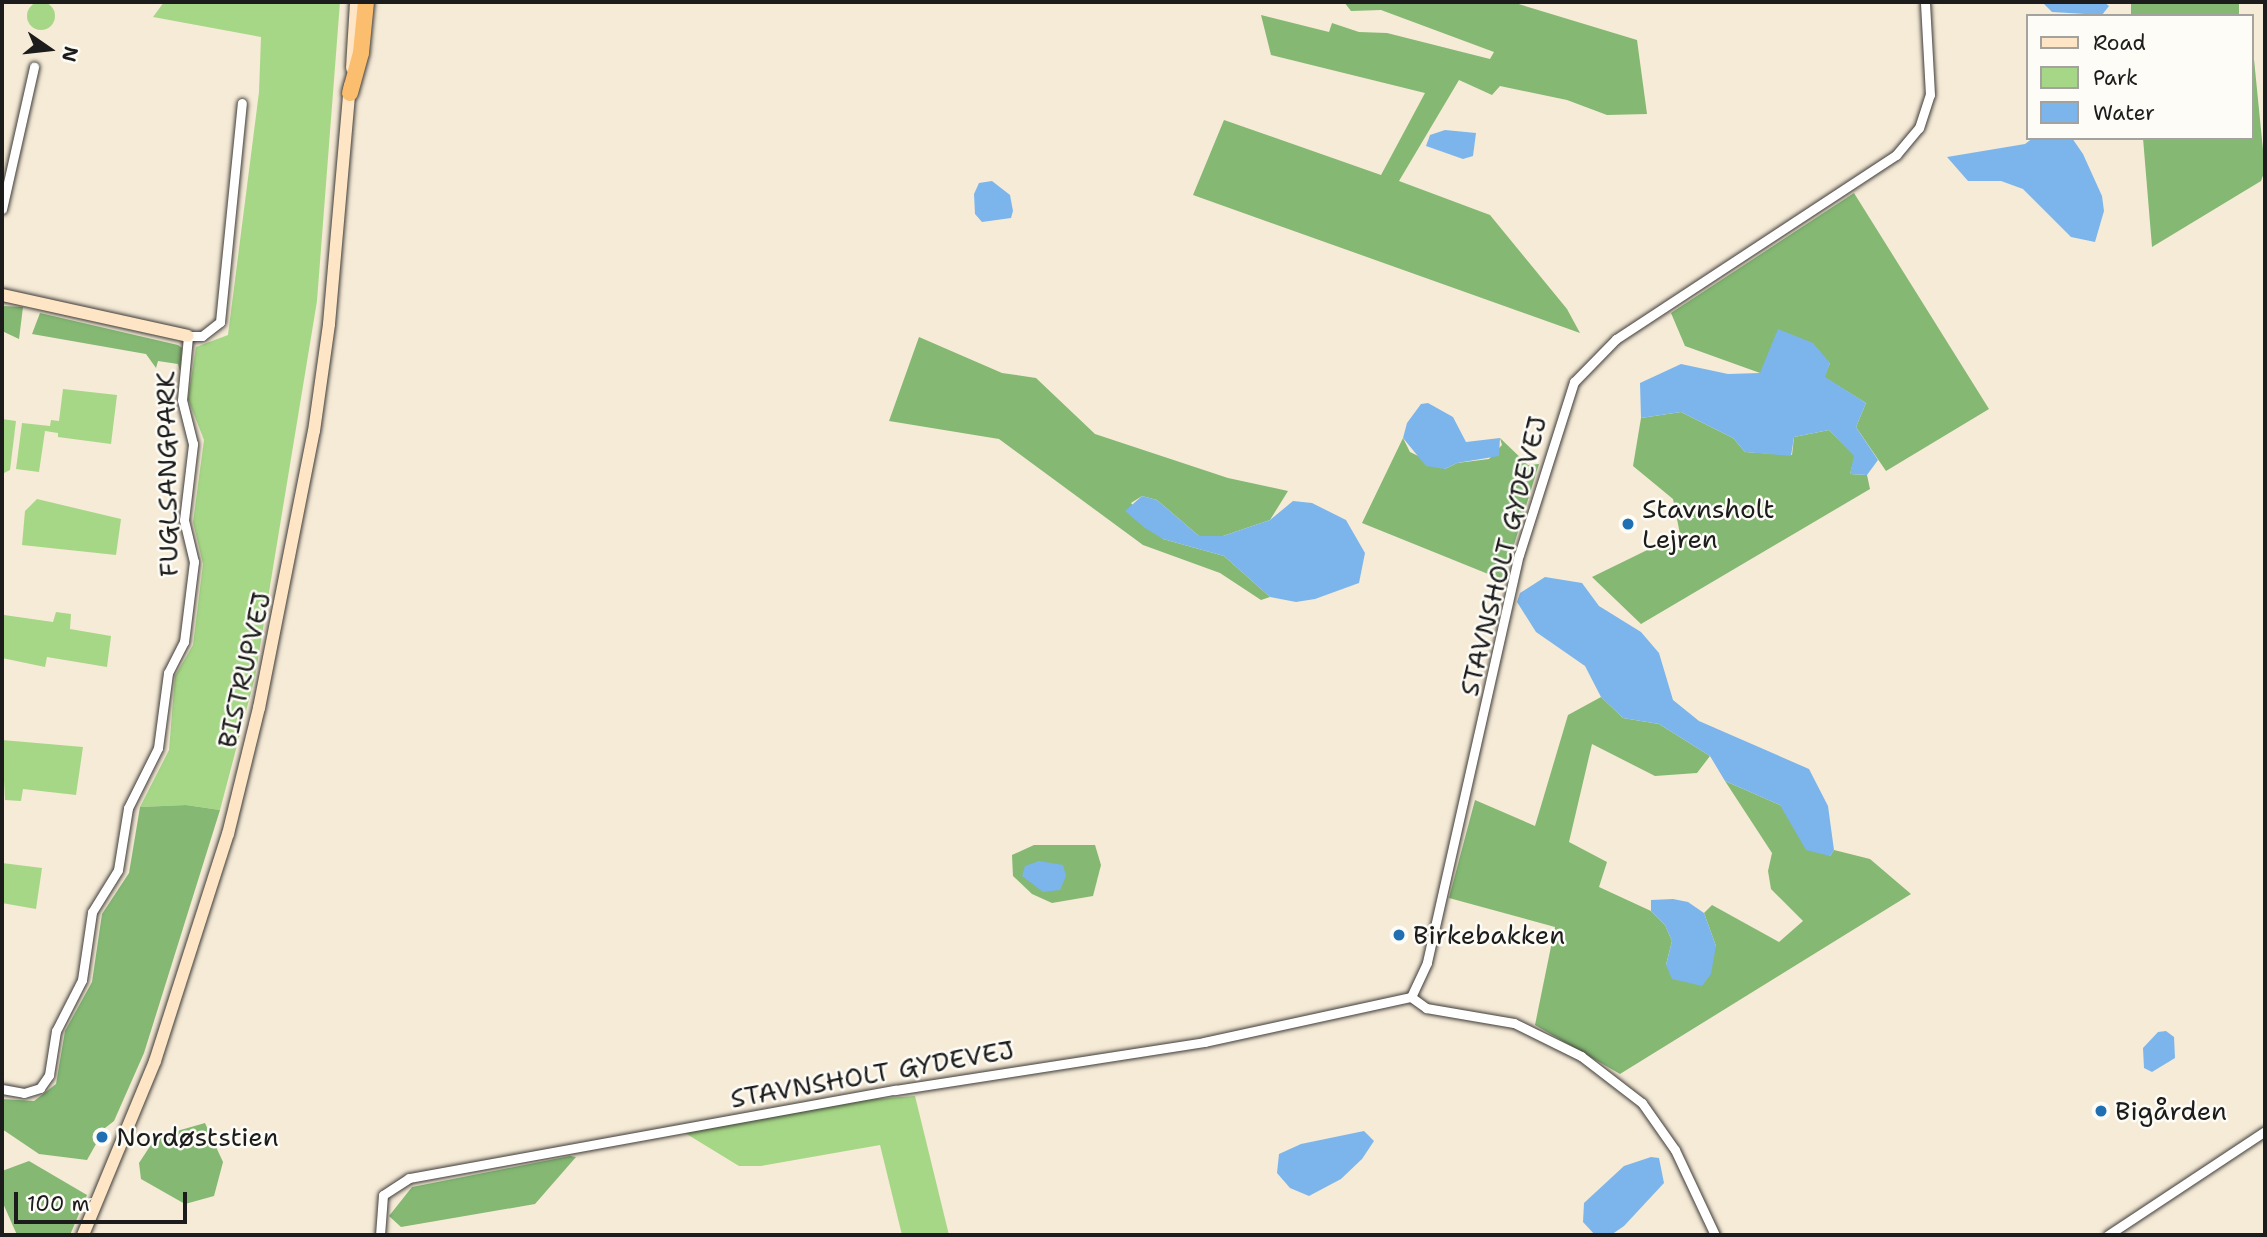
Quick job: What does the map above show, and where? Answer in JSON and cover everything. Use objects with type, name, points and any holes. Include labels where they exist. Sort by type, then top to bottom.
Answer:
[{"type":"highway","points":[[350,93],[361,53],[366,2]]},
{"type":"main road","name":"BISTRUPVEJ","points":[[349,2],[350,93]]},
{"type":"main road","name":"BISTRUPVEJ","points":[[83,1235],[155,1061],[228,834],[259,708],[314,431],[329,324],[356,2]]},
{"type":"main road","points":[[2,295],[188,336]]},
{"type":"street","name":"STAVNSHOLT GYDEVEJ","points":[[380,1235],[383,1195],[409,1178],[895,1090],[1204,1042],[1411,998],[1420,983],[1443,897],[1519,555],[1574,382],[1616,340],[1896,155],[1919,128],[1930,95],[1924,2]]},
{"type":"street","points":[[2,209],[34,67]]},
{"type":"street","points":[[188,336],[202,336],[220,322],[242,103]]},
{"type":"street","name":"FUGLSANGPARK","points":[[2,1089],[24,1093],[40,1088],[49,1075],[56,1031],[82,980],[92,912],[118,870],[128,808],[158,748],[168,673],[184,642],[194,562],[184,520],[193,444],[182,400],[188,336]]},
{"type":"street","points":[[1411,998],[1426,1008],[1514,1023],[1581,1056],[1642,1103],[1675,1150],[1716,1235]]},
{"type":"street","points":[[2108,1235],[2265,1131]]},
{"type":"green space","points":[[41,2],[51,6],[55,16],[51,26],[41,30],[31,26],[27,16],[31,6]]},
{"type":"green space","points":[[164,2],[340,2],[317,301],[255,677],[220,810],[186,805],[140,807],[169,750],[175,676],[193,645],[203,564],[193,522],[204,440],[188,399],[196,347],[228,335],[259,92],[261,37],[153,17]]},
{"type":"green space","points":[[1344,2],[1512,2],[1637,40],[1647,114],[1607,115],[1567,100],[1500,86],[1492,95],[1459,80],[1399,181],[1490,215],[1567,309],[1580,333],[1193,195],[1224,120],[1381,175],[1425,93],[1271,55],[1261,15],[1329,32],[1332,23],[1359,32],[1387,33],[1490,59],[1494,52],[1381,10],[1351,11]]},
{"type":"green space","points":[[2131,2],[2239,2],[2239,14],[2131,14]]},
{"type":"green space","points":[[2253,49],[2265,170],[2261,181],[2152,247],[2143,140],[2253,140]]},
{"type":"green space","points":[[1854,193],[1989,409],[1886,471],[1856,427],[1866,403],[1824,377],[1830,363],[1760,373],[1685,346],[1671,313]]},
{"type":"green space","points":[[2,306],[23,307],[19,339],[2,331]]},
{"type":"green space","points":[[40,313],[178,345],[182,348],[180,371],[178,364],[158,361],[156,368],[146,354],[32,334]]},
{"type":"green space","points":[[919,337],[1002,373],[1036,378],[1095,434],[1228,478],[1288,491],[1270,520],[1223,536],[1199,536],[1157,500],[1142,496],[1131,503],[1163,539],[1224,556],[1270,597],[1261,600],[1220,573],[1143,545],[999,439],[889,421]]},
{"type":"green space","points":[[63,389],[117,395],[111,444],[58,437],[58,433],[45,431],[39,472],[16,469],[22,423],[50,426],[51,420],[59,421]]},
{"type":"green space","points":[[1681,412],[1733,438],[1745,452],[1792,455],[1794,437],[1829,430],[1855,456],[1850,474],[1867,475],[1870,489],[1641,624],[1592,577],[1680,534],[1673,499],[1633,466],[1641,418]]},
{"type":"green space","points":[[2,419],[16,421],[10,470],[2,474]]},
{"type":"green space","points":[[1403,438],[1410,452],[1445,469],[1457,463],[1489,459],[1502,445],[1500,438],[1528,465],[1539,464],[1503,580],[1362,523]]},
{"type":"green space","points":[[37,499],[121,519],[116,555],[22,545],[25,511]]},
{"type":"green space","points":[[56,612],[71,614],[70,629],[111,636],[107,667],[47,657],[45,667],[2,658],[4,615],[53,622]]},
{"type":"green space","points":[[1601,697],[1623,718],[1659,724],[1710,756],[1697,773],[1655,776],[1592,744],[1569,842],[1607,862],[1599,887],[1651,911],[1665,925],[1672,941],[1666,965],[1716,946],[1704,913],[1712,905],[1779,942],[1803,921],[1771,889],[1768,871],[1772,853],[1725,781],[1780,805],[1830,856],[1834,850],[1870,859],[1911,894],[1620,1074],[1535,1025],[1555,927],[1449,898],[1475,800],[1535,826],[1568,715]]},
{"type":"green space","points":[[2,740],[83,747],[76,795],[23,789],[21,801],[5,800]]},
{"type":"green space","points":[[186,805],[220,810],[144,1053],[114,1121],[105,1128],[87,1160],[39,1154],[2,1129],[2,1099],[34,1101],[56,1084],[65,1031],[92,982],[102,914],[129,873],[140,807]]},
{"type":"green space","points":[[1034,845],[1095,845],[1101,865],[1093,896],[1052,903],[1032,894],[1013,876],[1012,855]]},
{"type":"green space","points":[[2,863],[42,868],[36,909],[2,903]]},
{"type":"green space","points":[[915,1096],[949,1235],[902,1235],[880,1145],[761,1166],[739,1166],[685,1133],[863,1100]]},
{"type":"green space","points":[[205,1123],[223,1162],[214,1196],[185,1204],[141,1179],[139,1163],[156,1137]]},
{"type":"green space","points":[[576,1157],[535,1204],[401,1227],[389,1216],[412,1187]]},
{"type":"green space","points":[[29,1161],[87,1195],[70,1235],[17,1235],[2,1201],[2,1171]]},
{"type":"water","points":[[2042,2],[2104,2],[2109,6],[2103,14],[2052,12]]},
{"type":"water","points":[[1445,130],[1476,133],[1473,156],[1463,159],[1426,146],[1430,135]]},
{"type":"water","points":[[2030,140],[2073,140],[2083,154],[2102,196],[2104,211],[2095,242],[2071,237],[2023,189],[2001,181],[1968,181],[1947,157],[2025,144]]},
{"type":"water","points":[[992,181],[1010,195],[1013,211],[1011,218],[982,222],[975,214],[974,194],[979,183]]},
{"type":"water","points":[[1778,329],[1813,343],[1830,363],[1825,377],[1866,403],[1856,427],[1878,460],[1867,475],[1850,474],[1854,456],[1829,430],[1794,437],[1791,456],[1745,452],[1733,438],[1681,412],[1641,418],[1640,383],[1681,364],[1728,374],[1760,373]]},
{"type":"water","points":[[1428,403],[1453,417],[1466,442],[1500,438],[1499,456],[1457,463],[1445,469],[1426,466],[1403,438],[1407,423],[1421,404]]},
{"type":"water","points":[[1142,496],[1157,500],[1199,536],[1223,536],[1270,520],[1293,501],[1312,503],[1346,520],[1365,553],[1359,583],[1315,599],[1296,602],[1270,597],[1224,556],[1163,539],[1145,528],[1125,511]]},
{"type":"water","points":[[1545,577],[1582,583],[1599,606],[1641,632],[1659,653],[1673,700],[1699,721],[1809,769],[1828,806],[1834,850],[1830,856],[1806,850],[1780,805],[1725,781],[1710,756],[1659,724],[1623,718],[1601,697],[1585,666],[1536,632],[1517,602],[1520,593]]},
{"type":"water","points":[[1039,861],[1063,865],[1066,876],[1060,890],[1043,892],[1022,876],[1025,866]]},
{"type":"water","points":[[1673,899],[1688,902],[1704,913],[1716,946],[1711,974],[1702,986],[1672,979],[1666,965],[1672,941],[1665,925],[1651,911],[1651,900]]},
{"type":"water","points":[[2166,1031],[2174,1037],[2175,1058],[2152,1072],[2144,1068],[2143,1048],[2158,1032]]},
{"type":"water","points":[[1364,1131],[1374,1141],[1362,1159],[1341,1179],[1309,1196],[1290,1188],[1277,1173],[1279,1154],[1301,1144]]},
{"type":"water","points":[[1651,1157],[1659,1158],[1664,1183],[1624,1226],[1611,1235],[1595,1235],[1583,1222],[1584,1203],[1624,1166]]},
{"type":"place","name":"Stavnsholt Lejren","points":[[1628,524]]},
{"type":"place","name":"Birkebakken","points":[[1399,935]]},
{"type":"place","name":"Bigården","points":[[2101,1111]]},
{"type":"place","name":"Nordøststien","points":[[102,1137]]}]
